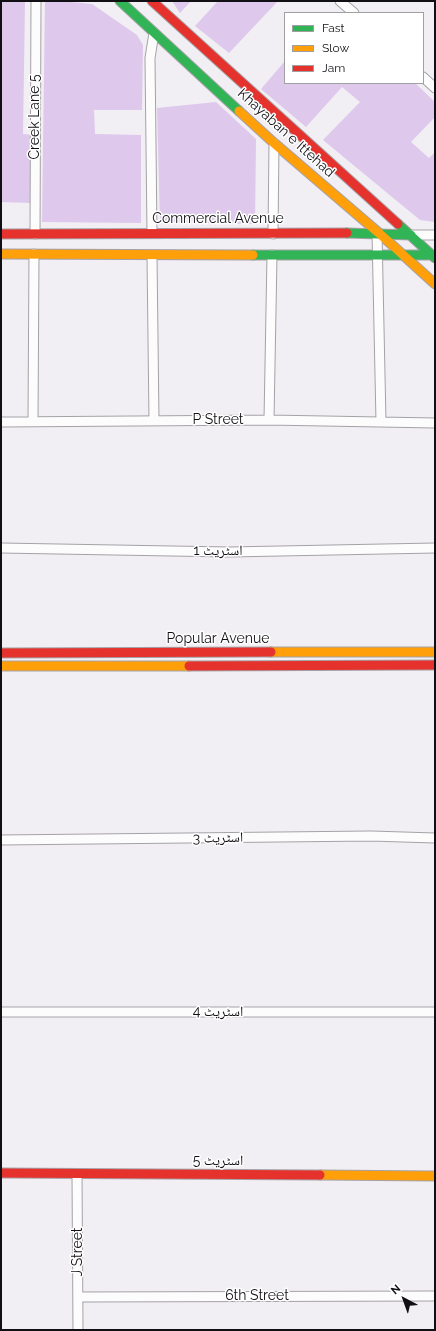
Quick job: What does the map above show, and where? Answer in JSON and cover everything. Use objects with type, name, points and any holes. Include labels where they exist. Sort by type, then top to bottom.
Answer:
[{"type":"main road","name":"Khayaban e Ittehad","points":[[120,1],[274,143],[404,255],[435,284]]},
{"type":"main road","name":"Khayaban e Ittehad","points":[[152,1],[434,256]]},
{"type":"main road","name":"Commercial Avenue","points":[[1,234],[152,233],[411,235]]},
{"type":"main road","points":[[1,254],[434,256]]},
{"type":"main road","name":"Popular Avenue","points":[[1,653],[435,652]]},
{"type":"main road","name":"Popular Avenue","points":[[1,666],[435,665]]},
{"type":"main road","name":"اسٹریٹ 5","points":[[1,1173],[435,1176]]},
{"type":"street","name":"Creek Lane 5","points":[[35,234],[36,1]]},
{"type":"street","points":[[340,1],[353,12]]},
{"type":"street","points":[[152,233],[150,58],[154,33]]},
{"type":"street","points":[[424,78],[435,88]]},
{"type":"street","points":[[273,234],[274,143]]},
{"type":"street","points":[[379,234],[378,256],[381,422]]},
{"type":"street","name":"Commercial Avenue","points":[[411,235],[435,235]]},
{"type":"street","points":[[33,422],[34,254]]},
{"type":"street","points":[[152,254],[154,421]]},
{"type":"street","points":[[269,420],[272,255]]},
{"type":"street","name":"P Street","points":[[1,422],[269,420],[435,422]]},
{"type":"street","name":"اسٹریٹ 1","points":[[1,548],[229,552],[435,548]]},
{"type":"street","name":"اسٹریٹ 3","points":[[1,840],[371,836],[435,838]]},
{"type":"street","name":"اسٹریٹ 4","points":[[1,1012],[435,1012]]},
{"type":"street","name":"J Street","points":[[77,1174],[78,1330]]},
{"type":"street","name":"6th Street","points":[[78,1297],[435,1296]]},
{"type":"shaded area","points":[[1,1],[25,1],[23,134],[35,135],[30,203],[1,202]]},
{"type":"shaded area","points":[[45,1],[92,4],[137,35],[143,45],[142,110],[94,110],[95,134],[141,135],[141,223],[42,222]]},
{"type":"shaded area","points":[[172,1],[191,1],[180,13]]},
{"type":"shaded area","points":[[218,1],[278,1],[229,53],[195,26]]},
{"type":"shaded area","points":[[284,62],[284,84],[416,84],[435,102],[435,117],[411,142],[429,158],[435,152],[435,222],[420,220],[323,140],[360,102],[342,87],[306,127],[261,89]]},
{"type":"shaded area","points":[[216,102],[256,139],[255,224],[160,222],[157,108]]},
{"type":"traffic: fast","points":[[120,1],[239,111]]},
{"type":"traffic: fast","points":[[398,224],[435,258]]},
{"type":"traffic: fast","points":[[347,233],[411,235]]},
{"type":"traffic: fast","points":[[253,255],[432,255]]},
{"type":"traffic: slow","points":[[239,111],[435,284]]},
{"type":"traffic: slow","points":[[1,254],[253,255]]},
{"type":"traffic: slow","points":[[271,652],[435,652]]},
{"type":"traffic: slow","points":[[1,666],[189,666]]},
{"type":"traffic: slow","points":[[320,1175],[435,1176]]},
{"type":"traffic: jam","points":[[152,1],[398,224]]},
{"type":"traffic: jam","points":[[1,234],[347,233]]},
{"type":"traffic: jam","points":[[1,653],[271,652]]},
{"type":"traffic: jam","points":[[189,666],[435,665]]},
{"type":"traffic: jam","points":[[1,1173],[320,1175]]}]
